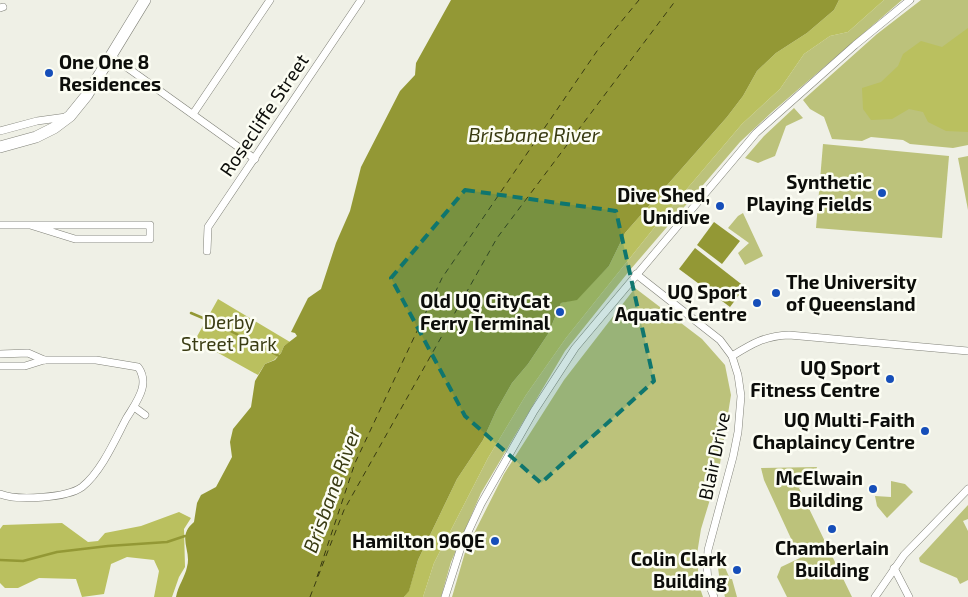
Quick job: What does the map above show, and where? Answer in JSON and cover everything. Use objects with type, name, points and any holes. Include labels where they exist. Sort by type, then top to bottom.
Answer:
[{"type":"main road","points":[[0,147],[36,137],[54,128],[70,116],[81,103],[146,0]]},
{"type":"street","points":[[193,114],[270,0]]},
{"type":"street","name":"Rosecliffe Street","points":[[207,251],[208,228],[361,0]]},
{"type":"street","points":[[445,597],[461,547],[481,504],[556,374],[575,348],[756,133],[855,45],[910,0]]},
{"type":"street","points":[[111,56],[254,159]]},
{"type":"street","points":[[0,131],[70,116]]},
{"type":"street","points":[[0,225],[30,225],[117,225],[150,225],[150,238],[70,238],[30,225]]},
{"type":"street","points":[[117,225],[117,238]]},
{"type":"street","name":"Blair Drive","points":[[636,274],[720,340],[732,356],[738,375],[740,389],[738,432],[708,550],[708,582],[714,597]]},
{"type":"street","points":[[732,356],[756,341],[771,336],[789,335],[968,352]]},
{"type":"street","points":[[0,354],[30,354],[44,360]]},
{"type":"street","points":[[0,366],[27,366],[44,360],[98,360],[139,368],[142,374],[143,385],[139,398],[96,471],[80,488],[68,494],[54,496],[11,496],[0,494]]},
{"type":"street","points":[[134,407],[145,415]]},
{"type":"street","points":[[875,597],[894,568],[930,526],[968,489]]},
{"type":"street","points":[[894,568],[909,597]]},
{"type":"highlighted area","points":[[465,190],[616,211],[654,381],[541,483],[465,416],[391,278]]},
{"type":"green space","points":[[839,0],[884,0],[848,32],[830,36],[804,54],[780,89],[742,124],[658,223],[566,338],[526,395],[488,458],[434,563],[423,597],[404,597],[409,590],[418,560],[457,479],[483,440],[496,411],[512,383],[528,364],[548,334],[561,303],[577,299],[609,266],[625,233],[727,117],[743,96],[757,71],[776,53],[807,33],[834,10]]},
{"type":"green space","points":[[884,0],[902,0],[740,142],[630,270],[565,351],[481,493],[451,562],[441,597],[423,597],[434,563],[488,458],[526,395],[566,338],[658,223],[742,124],[780,89],[804,54],[830,36],[848,32]]},
{"type":"green space","points":[[921,0],[968,0],[968,145],[953,148],[910,144],[903,140],[871,137],[862,141],[832,139],[824,117],[810,109],[803,100],[877,34]]},
{"type":"green space","points":[[968,28],[968,132],[946,131],[928,122],[923,112],[909,109],[892,119],[871,120],[863,109],[862,88],[881,82],[898,66],[903,54],[921,41],[942,47]]},
{"type":"green space","points":[[794,108],[803,118],[786,126],[775,156],[758,163],[745,158],[764,136]]},
{"type":"green space","name":"Synthetic Playing Fields","points":[[823,144],[949,156],[942,238],[816,228]]},
{"type":"green space","points":[[968,156],[968,210],[958,158]]},
{"type":"green space","points":[[743,213],[763,256],[745,265],[738,253],[749,243],[728,228]]},
{"type":"green space","points":[[635,288],[702,339],[725,365],[731,395],[719,470],[701,529],[697,554],[699,585],[703,597],[452,597],[466,549],[504,474],[564,380]]},
{"type":"green space","name":"Derby Street Park","points":[[218,299],[290,342],[284,346],[281,353],[274,360],[265,364],[258,375],[195,340]]},
{"type":"green space","points":[[817,467],[813,480],[799,488],[852,597],[787,597],[777,577],[781,567],[800,558],[764,480],[761,468]]},
{"type":"green space","points":[[891,481],[905,484],[913,492],[887,518],[877,506],[875,496],[891,497]]},
{"type":"green space","points":[[968,505],[968,519],[963,521],[968,531],[968,580],[960,584],[957,578],[920,562],[919,558]]},
{"type":"green space","points":[[179,512],[191,518],[184,529],[185,567],[179,577],[172,597],[154,597],[159,571],[154,560],[127,557],[111,564],[104,594],[82,597],[76,579],[39,578],[18,588],[5,588],[0,583],[0,529],[3,525],[62,523],[88,542],[98,541],[105,533],[141,526]]},
{"type":"green space","points":[[724,556],[726,561],[723,563],[730,579],[732,579],[737,597],[725,597],[717,560]]},
{"type":"water","name":"Brisbane River","points":[[451,0],[839,0],[834,10],[807,33],[776,53],[757,71],[743,96],[727,117],[625,233],[609,266],[577,300],[561,303],[548,334],[528,364],[512,383],[496,411],[483,440],[457,479],[418,560],[409,591],[404,597],[176,597],[188,561],[186,533],[194,522],[197,503],[201,495],[216,487],[232,457],[230,442],[233,429],[251,407],[255,381],[265,364],[275,360],[284,346],[297,336],[291,332],[308,298],[321,289],[336,243],[350,211],[361,167],[400,91],[415,75],[416,63]]},
{"type":"water","points":[[714,222],[740,241],[722,264],[697,245]]},
{"type":"water","points":[[695,248],[745,287],[730,307],[679,269]]},
{"type":"waterway","points":[[191,313],[217,324],[279,356]]},
{"type":"waterway","points":[[0,560],[23,561],[57,552],[167,542],[185,536]]},
{"type":"ferry route","points":[[317,577],[355,463],[442,278],[597,51],[639,0]]},
{"type":"ferry route","points":[[310,597],[344,510],[497,238],[676,0]]},
{"type":"place","name":"One One 8 Residences","points":[[49,73]]},
{"type":"place","name":"Synthetic Playing Fields","points":[[882,193]]},
{"type":"place","name":"Dive Shed, Unidive","points":[[720,206]]},
{"type":"place","name":"The University of Queensland","points":[[776,293]]},
{"type":"place","name":"UQ Sport Aquatic Centre","points":[[757,303]]},
{"type":"place","name":"Old UQ CityCat Ferry Terminal","points":[[560,312]]},
{"type":"place","name":"UQ Sport Fitness Centre","points":[[890,379]]},
{"type":"place","name":"UQ Multi-Faith Chaplaincy Centre","points":[[925,431]]},
{"type":"place","name":"McElwain Building","points":[[873,489]]},
{"type":"place","name":"Chamberlain Building","points":[[832,529]]},
{"type":"place","name":"Hamilton 96QE","points":[[495,541]]},
{"type":"place","name":"Colin Clark Building","points":[[737,570]]}]
